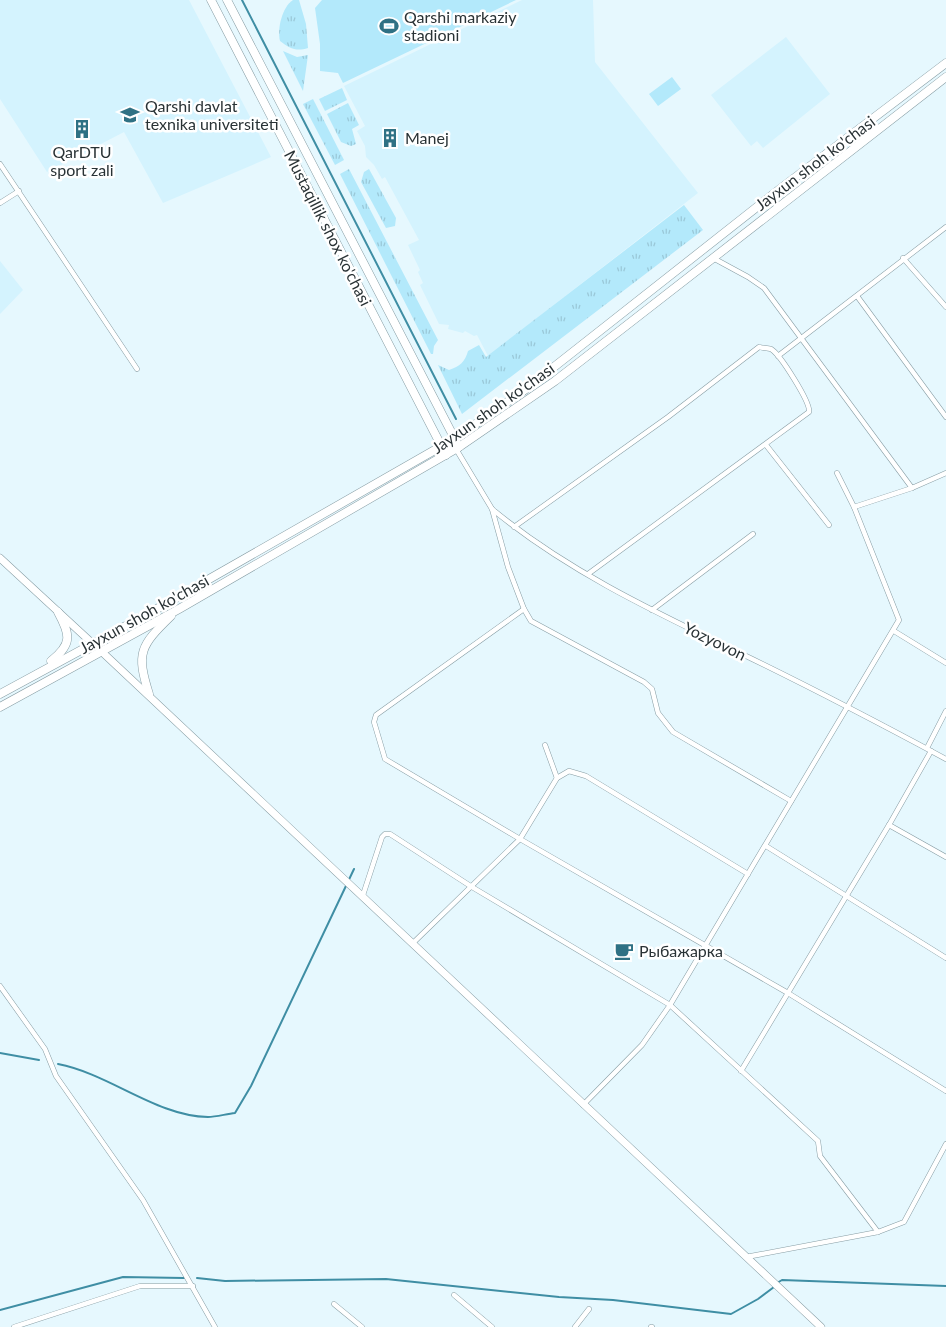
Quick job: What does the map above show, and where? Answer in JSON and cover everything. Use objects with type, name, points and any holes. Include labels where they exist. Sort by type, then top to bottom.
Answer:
[{"type":"main road","name":"Mustaqillik shox ko'chasi","points":[[212,0],[446,455]]},
{"type":"main road","name":"Mustaqillik shox ko'chasi","points":[[227,0],[457,448]]},
{"type":"main road","name":"Jayxun shoh ko'chasi","points":[[0,694],[224,570],[454,439],[526,389],[776,192],[946,63]]},
{"type":"main road","points":[[934,72],[943,79]]},
{"type":"main road","name":"Jayxun shoh ko'chasi","points":[[0,707],[178,609],[457,448],[555,381],[943,79]]},
{"type":"main road","points":[[0,558],[92,642]]},
{"type":"main road","points":[[149,694],[140,666],[144,645],[178,609]]},
{"type":"main road","points":[[31,676],[64,649],[68,639],[66,627],[58,612]]},
{"type":"main road","points":[[102,651],[363,895],[583,1105],[771,1278],[820,1327]]},
{"type":"street","points":[[0,164],[137,369]]},
{"type":"street","points":[[0,203],[19,191]]},
{"type":"street","points":[[778,356],[800,337],[857,296],[903,258],[946,227]]},
{"type":"street","points":[[713,258],[734,268],[764,288],[912,488]]},
{"type":"street","points":[[903,258],[946,307]]},
{"type":"street","points":[[857,296],[946,417]]},
{"type":"street","points":[[514,527],[668,417],[759,347],[771,350],[778,356],[810,409],[809,412],[588,574]]},
{"type":"street","points":[[766,445],[829,525]]},
{"type":"street","points":[[457,448],[492,509],[508,567],[524,609],[531,621],[644,682],[652,689],[658,713],[674,732],[791,801]]},
{"type":"street","points":[[583,1105],[642,1045],[670,1005],[899,620],[854,507],[837,473]]},
{"type":"street","points":[[854,507],[912,488],[946,473]]},
{"type":"street","name":"Yozyovon","points":[[492,509],[514,527],[588,574],[652,610],[849,706],[946,759]]},
{"type":"street","points":[[652,610],[752,534]]},
{"type":"street","points":[[524,609],[376,715],[374,722],[385,759],[788,993],[946,1091]]},
{"type":"street","points":[[894,631],[946,663]]},
{"type":"street","points":[[741,1071],[889,825],[929,750],[946,711]]},
{"type":"street","points":[[546,745],[557,778]]},
{"type":"street","points":[[413,943],[520,839],[557,778],[569,771],[586,776],[748,874]]},
{"type":"street","points":[[889,825],[946,857]]},
{"type":"street","points":[[363,895],[370,869],[385,834],[390,834],[472,887],[670,1005],[818,1141],[820,1156],[878,1232]]},
{"type":"street","points":[[766,846],[845,897],[946,958]]},
{"type":"street","points":[[0,986],[45,1049],[56,1076],[143,1200],[193,1286],[212,1326]]},
{"type":"street","points":[[746,1257],[878,1232],[904,1222],[946,1144]]},
{"type":"street","points":[[14,1327],[140,1286],[193,1286]]},
{"type":"street","points":[[454,1295],[492,1327]]},
{"type":"street","points":[[334,1304],[362,1327]]},
{"type":"street","points":[[575,1327],[589,1309]]},
{"type":"shaded area","name":"Qarshi davlat texnika universiteti","points":[[0,0],[189,0],[271,157],[163,203],[124,132],[47,172],[0,99]]},
{"type":"shaded area","points":[[522,0],[593,0],[595,62],[698,193],[488,356],[477,335],[474,336],[465,331],[463,333],[448,329],[449,325],[439,324],[420,285],[423,283],[418,272],[420,270],[408,245],[419,240],[385,177],[382,179],[374,165],[366,157],[365,146],[357,131],[365,126],[344,86]]},
{"type":"shaded area","points":[[786,37],[830,94],[763,148],[757,141],[751,146],[711,95]]},
{"type":"shaded area","points":[[0,261],[23,290],[0,314]]},
{"type":"green space","points":[[293,0],[299,0],[306,24],[308,48],[300,50],[286,46],[280,41],[279,36],[283,13]]},
{"type":"green space","name":"Qarshi markaziy stadioni","points":[[322,0],[516,0],[343,83],[338,73],[320,71],[320,44],[315,8]]},
{"type":"green space","points":[[283,51],[297,57],[308,55],[303,91]]},
{"type":"green space","points":[[672,77],[681,89],[658,106],[649,94]]},
{"type":"green space","points":[[342,88],[347,100],[325,111],[319,99]]},
{"type":"green space","points":[[313,99],[344,160],[335,165],[303,104]]},
{"type":"green space","points":[[348,103],[359,125],[352,129],[356,144],[351,146],[341,142],[327,114]]},
{"type":"green space","points":[[349,169],[438,340],[434,346],[433,354],[431,354],[340,174]]},
{"type":"green space","points":[[369,169],[396,218],[395,226],[386,228],[361,182],[364,172]]},
{"type":"green space","points":[[684,205],[703,230],[462,414],[438,365],[449,370],[456,367],[464,361],[468,351],[479,345],[486,357]]},
{"type":"waterway","points":[[242,0],[456,419]]},
{"type":"waterway","points":[[58,1064],[96,1076],[170,1110],[208,1117],[235,1113],[251,1086],[354,869]]},
{"type":"waterway","points":[[0,1053],[39,1060]]},
{"type":"waterway","points":[[0,1310],[123,1277],[184,1278]]},
{"type":"waterway","points":[[197,1278],[225,1281],[386,1279],[559,1297],[613,1300],[731,1314],[758,1299],[774,1287]]},
{"type":"waterway","points":[[777,1283],[782,1280],[946,1286]]},
{"type":"place","name":"Qarshi markaziy stadioni","points":[[389,26]]},
{"type":"place","name":"Qarshi davlat texnika universiteti","points":[[130,115]]},
{"type":"place","name":"QarDTU sport zali","points":[[82,129]]},
{"type":"place","name":"Manej","points":[[390,138]]},
{"type":"place","name":"Рыбажарка","points":[[624,951]]}]
